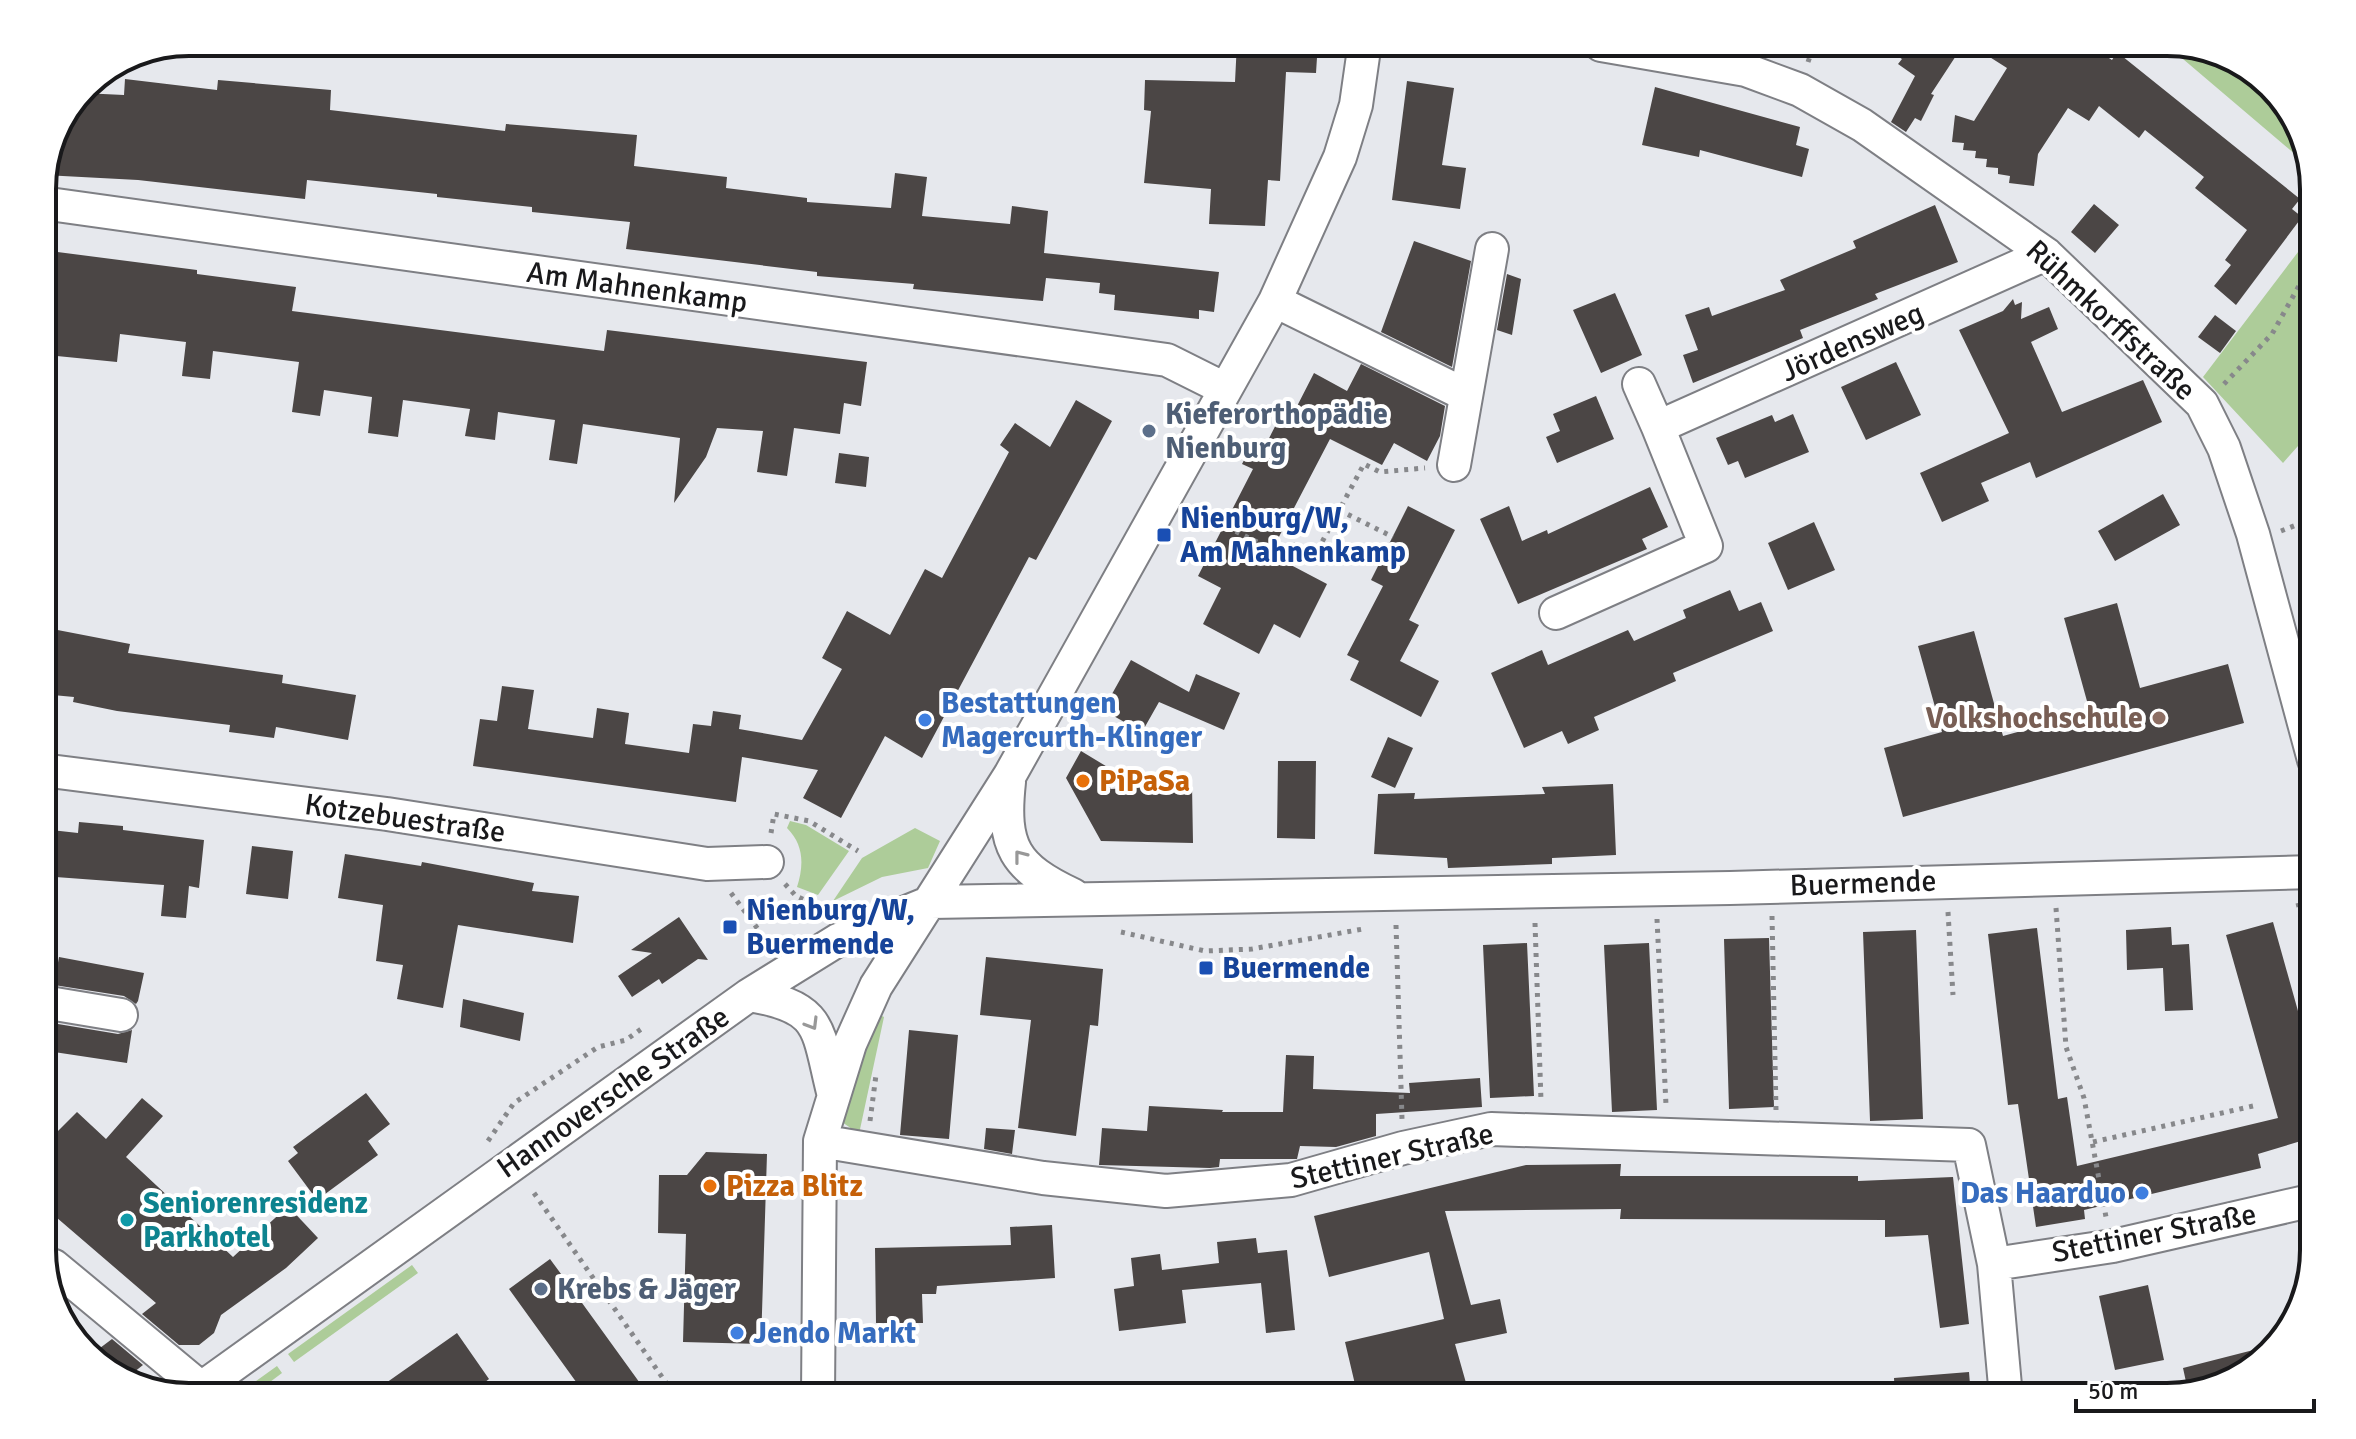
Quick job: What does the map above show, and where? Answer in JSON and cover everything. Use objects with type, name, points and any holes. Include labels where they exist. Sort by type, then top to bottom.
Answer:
[{"type":"street","points":[[818,1383],[820,1141],[833,1092],[876,986],[1010,775],[1275,301],[1340,157],[1356,105],[1363,56]]},
{"type":"street","name":"Rühmkorffstraße","points":[[1665,56],[1746,70],[1800,90],[1862,125],[2046,254],[2202,404],[2224,448],[2253,534],[2300,708]]},
{"type":"street","name":"Am Mahnenkamp","points":[[56,205],[1167,360],[1225,389]]},
{"type":"street","points":[[1454,465],[1492,249]]},
{"type":"street","name":"Jördensweg","points":[[1658,427],[2046,254]]},
{"type":"street","points":[[1275,301],[1466,395]]},
{"type":"street","points":[[1556,613],[1706,546],[1639,384]]},
{"type":"street","name":"Kotzebuestraße","points":[[56,772],[387,814],[707,864],[767,862]]},
{"type":"street","points":[[1010,775],[1005,823],[1012,845],[1038,878],[1083,899]]},
{"type":"street","name":"Buermende","points":[[931,902],[1772,887],[1945,880],[2300,883]]},
{"type":"street","name":"Hannoversche Straße","points":[[209,1383],[749,995],[838,940],[931,902]]},
{"type":"street","points":[[749,995],[784,1001],[807,1014],[817,1030],[833,1092]]},
{"type":"street","points":[[56,1004],[121,1015]]},
{"type":"street","name":"Stettiner Straße","points":[[820,1141],[1043,1178],[1166,1191],[1291,1180],[1469,1131],[1542,1130],[1969,1145],[1994,1264],[2113,1246],[2300,1203]]},
{"type":"street","points":[[1994,1264],[2005,1383]]},
{"type":"street","points":[[58,1269],[184,1383]]},
{"type":"path","points":[[2202,404],[2248,362],[2272,334],[2300,284]]},
{"type":"path","points":[[1183,504],[1285,556],[1292,544],[1315,555],[1364,464],[1380,472],[1454,465]]},
{"type":"path","points":[[1339,510],[1393,537]]},
{"type":"path","points":[[774,814],[809,821],[858,851]]},
{"type":"path","points":[[767,862],[796,896],[824,909]]},
{"type":"path","points":[[707,864],[706,886],[730,891],[769,944]]},
{"type":"path","points":[[1945,880],[1953,995]]},
{"type":"path","points":[[2054,880],[2066,1047],[2084,1098],[2113,1246]]},
{"type":"path","points":[[1772,887],[1777,1137]]},
{"type":"path","points":[[1656,889],[1667,1134]]},
{"type":"path","points":[[1534,891],[1542,1130]]},
{"type":"path","points":[[1397,893],[1403,1148]]},
{"type":"path","points":[[867,1149],[880,1063]]},
{"type":"path","points":[[2093,1142],[2253,1106]]},
{"type":"path","points":[[534,1193],[666,1383]]},
{"type":"green space","points":[[2180,57],[2218,66],[2247,82],[2273,108],[2295,154]]},
{"type":"green space","points":[[2300,249],[2300,444],[2283,463],[2203,377]]},
{"type":"green space","points":[[790,821],[806,825],[849,851],[818,895],[797,887],[801,856],[797,841],[787,828]]},
{"type":"green space","points":[[915,828],[940,841],[928,868],[882,877],[833,901],[862,858]]},
{"type":"green space","points":[[876,1013],[884,1017],[859,1134],[842,1122]]},
{"type":"green space","points":[[412,1265],[418,1273],[294,1362],[288,1354]]},
{"type":"green space","points":[[277,1366],[282,1373],[269,1383],[253,1383]]},
{"type":"building","points":[[1236,56],[1317,56],[1316,73],[1286,72],[1280,181],[1268,180],[1265,226],[1209,224],[1211,189],[1144,183],[1151,111],[1144,110],[1145,80],[1235,82]]},
{"type":"building","points":[[1898,56],[1956,56],[1931,94],[1934,95],[1921,121],[1915,118],[1906,132],[1891,122],[1915,76],[1898,64],[1902,59]]},
{"type":"building","points":[[1988,56],[2106,56],[2112,60],[2114,56],[2122,56],[2300,199],[2292,209],[2300,215],[2300,220],[2236,305],[2214,286],[2231,265],[2225,260],[2247,230],[2195,188],[2204,177],[2145,130],[2139,138],[2099,106],[2089,121],[2068,108],[2038,154],[2034,186],[2009,183],[2010,176],[1998,174],[1998,168],[1986,167],[1987,159],[1975,158],[1976,151],[1963,150],[1964,143],[1952,142],[1955,115],[1974,121],[2007,68]]},
{"type":"building","points":[[125,79],[217,90],[218,80],[331,90],[330,110],[505,131],[506,124],[637,135],[634,166],[727,177],[726,188],[807,198],[807,202],[891,208],[895,173],[927,177],[922,216],[1010,224],[1012,206],[1048,211],[1044,253],[1219,272],[1214,312],[1199,310],[1199,319],[1114,310],[1115,295],[1099,293],[1100,283],[1046,278],[1043,301],[913,289],[914,284],[817,276],[817,272],[626,249],[630,222],[532,212],[532,207],[437,197],[437,194],[307,180],[305,199],[138,180],[57,176],[70,130],[83,108],[97,94],[124,95]]},
{"type":"building","points":[[1407,81],[1454,88],[1442,165],[1466,168],[1460,209],[1392,200]]},
{"type":"building","points":[[1655,87],[1800,127],[1796,145],[1809,149],[1802,177],[1700,150],[1699,157],[1642,145]]},
{"type":"building","points":[[2094,204],[2119,225],[2095,253],[2071,232]]},
{"type":"building","points":[[1935,205],[1958,262],[1875,294],[1878,299],[1800,330],[1803,338],[1693,383],[1683,355],[1698,350],[1685,315],[1709,307],[1712,316],[1785,290],[1780,280],[1856,248],[1853,241]]},
{"type":"building","points":[[1414,241],[1471,261],[1452,367],[1381,332]]},
{"type":"building","points":[[56,252],[197,270],[197,274],[296,287],[292,311],[604,351],[607,330],[867,362],[861,406],[844,403],[840,434],[794,428],[787,476],[757,472],[763,431],[717,428],[706,457],[674,503],[680,438],[583,424],[577,464],[549,460],[555,420],[498,412],[495,440],[465,436],[470,409],[403,400],[398,437],[368,433],[372,397],[324,390],[320,416],[292,412],[299,362],[213,351],[210,379],[182,376],[186,342],[120,334],[117,362],[57,356]]},
{"type":"building","points":[[1507,274],[1521,279],[1512,335],[1497,330]]},
{"type":"building","points":[[1615,293],[1642,355],[1601,373],[1573,310]]},
{"type":"building","points":[[2013,299],[2015,305],[2022,302],[2021,319],[2049,307],[2058,329],[2031,342],[2062,412],[2143,380],[2162,422],[2036,478],[2030,462],[1981,483],[1989,501],[1942,522],[1920,473],[2009,433],[1959,330],[2003,311]]},
{"type":"building","points":[[2215,315],[2236,331],[2220,353],[2198,337]]},
{"type":"building","points":[[1896,362],[1921,415],[1866,440],[1841,387]]},
{"type":"building","points":[[1361,364],[1445,406],[1440,436],[1427,461],[1394,443],[1382,465],[1330,439],[1270,554],[1327,584],[1300,638],[1274,624],[1259,654],[1203,624],[1221,588],[1198,576],[1253,469],[1242,464],[1254,441],[1265,446],[1283,411],[1292,416],[1314,373],[1347,391]]},
{"type":"building","points":[[1596,396],[1614,439],[1557,463],[1546,437],[1560,431],[1553,414]]},
{"type":"building","points":[[1076,400],[1112,421],[1036,560],[1029,557],[922,758],[885,736],[841,818],[803,798],[818,770],[742,757],[736,802],[473,766],[480,719],[497,721],[502,686],[534,690],[528,729],[593,738],[597,708],[629,713],[625,744],[689,753],[693,724],[711,726],[713,711],[741,715],[739,729],[802,740],[842,669],[822,658],[847,611],[890,635],[925,569],[942,578],[1009,452],[1000,445],[1015,423],[1050,447]]},
{"type":"building","points":[[1793,414],[1809,452],[1745,478],[1738,461],[1728,465],[1716,438],[1772,415],[1775,422]]},
{"type":"building","points":[[839,453],[869,457],[866,487],[835,483]]},
{"type":"building","points":[[1650,487],[1668,527],[1642,539],[1647,549],[1518,604],[1480,519],[1509,506],[1522,541],[1547,530],[1548,534]]},
{"type":"building","points":[[2163,494],[2180,525],[2115,561],[2098,531]]},
{"type":"building","points":[[1408,506],[1455,530],[1409,620],[1419,625],[1400,661],[1439,681],[1421,717],[1350,680],[1359,661],[1347,655],[1383,586],[1371,580]]},
{"type":"building","points":[[1814,522],[1835,570],[1788,590],[1768,543]]},
{"type":"building","points":[[1730,590],[1739,611],[1761,602],[1773,631],[1673,673],[1676,681],[1594,717],[1599,730],[1568,744],[1562,731],[1524,748],[1491,673],[1542,650],[1548,665],[1628,630],[1634,641],[1686,618],[1683,610]]},
{"type":"building","points":[[2117,603],[2140,688],[2228,664],[2244,723],[1903,817],[1884,748],[1942,732],[1918,646],[1974,631],[2003,736],[2090,712],[2064,618]]},
{"type":"building","points":[[56,630],[130,644],[128,653],[283,675],[282,683],[356,695],[348,740],[276,727],[274,738],[229,732],[230,725],[117,711],[73,702],[74,697],[56,695]]},
{"type":"building","points":[[1131,660],[1189,692],[1196,674],[1240,693],[1224,730],[1159,702],[1142,732],[1103,710]]},
{"type":"building","points":[[1388,737],[1413,748],[1395,788],[1371,777]]},
{"type":"building","points":[[1081,751],[1119,774],[1110,789],[1192,785],[1193,843],[1101,841],[1066,778]]},
{"type":"building","points":[[1278,761],[1316,761],[1315,839],[1277,838]]},
{"type":"building","points":[[1613,784],[1616,855],[1552,858],[1552,864],[1448,868],[1447,858],[1374,854],[1378,794],[1415,793],[1414,799],[1545,794],[1542,787]]},
{"type":"building","points":[[79,822],[204,840],[199,888],[189,886],[186,918],[161,916],[164,885],[56,877],[56,831],[78,833]]},
{"type":"building","points":[[252,846],[293,851],[288,899],[246,894]]},
{"type":"building","points":[[345,854],[421,866],[422,862],[534,883],[532,891],[579,896],[573,943],[458,925],[443,1008],[397,999],[403,965],[376,961],[383,905],[338,898]]},
{"type":"building","points":[[679,917],[708,960],[698,959],[662,984],[659,979],[632,997],[618,976],[652,953],[631,950]]},
{"type":"building","points":[[2273,922],[2300,1018],[2300,1141],[2258,1154],[2261,1168],[2084,1210],[2085,1219],[2036,1227],[2018,1104],[2008,1105],[1988,934],[2037,928],[2058,1099],[2067,1097],[2077,1166],[2278,1118],[2226,935]]},
{"type":"building","points":[[2171,927],[2172,945],[2189,944],[2193,1010],[2165,1011],[2163,968],[2127,970],[2126,930]]},
{"type":"building","points":[[1916,930],[1923,1119],[1870,1121],[1863,932]]},
{"type":"building","points":[[1769,938],[1774,1107],[1729,1109],[1724,939]]},
{"type":"building","points":[[1527,943],[1534,1096],[1490,1098],[1483,945]]},
{"type":"building","points":[[1649,943],[1657,1110],[1612,1112],[1604,945]]},
{"type":"building","points":[[59,957],[144,973],[136,1004],[124,996],[56,985]]},
{"type":"building","points":[[986,957],[1103,969],[1098,1026],[1090,1025],[1076,1136],[1018,1128],[1031,1020],[980,1015]]},
{"type":"building","points":[[463,999],[524,1013],[520,1041],[460,1027]]},
{"type":"building","points":[[58,1024],[118,1034],[132,1030],[127,1063],[56,1052]]},
{"type":"building","points":[[909,1030],[958,1035],[949,1139],[900,1135]]},
{"type":"building","points":[[1286,1055],[1314,1056],[1313,1089],[1410,1093],[1409,1083],[1480,1078],[1482,1107],[1376,1114],[1376,1136],[1336,1147],[1300,1146],[1297,1159],[1220,1159],[1219,1167],[1210,1168],[1099,1165],[1102,1128],[1147,1131],[1149,1106],[1222,1112],[1283,1112]]},
{"type":"building","points":[[366,1093],[390,1124],[368,1141],[378,1155],[317,1200],[288,1161],[298,1153],[293,1147]]},
{"type":"building","name":"Seniorenresidenz Parkhotel","points":[[142,1098],[163,1116],[126,1157],[233,1257],[288,1206],[318,1238],[286,1268],[221,1315],[214,1333],[199,1345],[179,1345],[142,1314],[156,1303],[56,1217],[56,1133],[77,1112],[106,1139]]},
{"type":"building","points":[[986,1128],[1015,1130],[1012,1154],[984,1149]]},
{"type":"building","points":[[706,1152],[767,1154],[761,1344],[683,1342],[686,1234],[658,1233],[659,1175],[687,1175]]},
{"type":"building","points":[[1621,1164],[1620,1176],[1858,1176],[1858,1181],[1953,1177],[1969,1324],[1940,1328],[1928,1235],[1885,1237],[1885,1220],[1620,1219],[1621,1209],[1445,1211],[1471,1305],[1500,1299],[1507,1333],[1455,1344],[1466,1383],[1355,1383],[1345,1342],[1444,1319],[1429,1252],[1329,1277],[1314,1216],[1526,1165]]},
{"type":"building","points":[[1052,1225],[1055,1278],[937,1286],[936,1294],[922,1294],[923,1323],[876,1323],[875,1248],[1011,1245],[1010,1227]]},
{"type":"building","points":[[1256,1238],[1258,1253],[1287,1250],[1295,1330],[1266,1333],[1261,1283],[1182,1290],[1186,1323],[1119,1331],[1114,1289],[1134,1286],[1131,1258],[1160,1254],[1162,1270],[1219,1263],[1217,1242]]},
{"type":"building","points":[[550,1259],[640,1383],[577,1383],[509,1289]]},
{"type":"building","points":[[2148,1285],[2164,1360],[2115,1370],[2099,1296]]},
{"type":"building","points":[[457,1333],[489,1379],[484,1383],[386,1383]]},
{"type":"building","points":[[112,1339],[143,1365],[135,1371],[100,1348]]},
{"type":"building","points":[[2255,1350],[2234,1365],[2202,1378],[2186,1382],[2183,1368]]},
{"type":"building","points":[[1969,1372],[1970,1383],[1894,1383],[1894,1378]]},
{"type":"place","name":"Kieferorthopädie Nienburg","points":[[1149,431]]},
{"type":"place","name":"Nienburg/W, Am Mahnenkamp","points":[[1164,535]]},
{"type":"place","name":"Volkshochschule","points":[[2159,718]]},
{"type":"place","name":"Bestattungen Magercurth-Klinger","points":[[925,720]]},
{"type":"place","name":"PiPaSa","points":[[1083,781]]},
{"type":"place","name":"Nienburg/W, Buermende","points":[[730,927]]},
{"type":"place","name":"Buermende","points":[[1206,968]]},
{"type":"place","name":"Pizza Blitz","points":[[710,1186]]},
{"type":"place","name":"Das Haarduo","points":[[2142,1193]]},
{"type":"place","name":"Seniorenresidenz Parkhotel","points":[[127,1220]]},
{"type":"place","name":"Krebs & Jäger","points":[[541,1289]]},
{"type":"place","name":"Jendo Markt","points":[[737,1333]]}]
